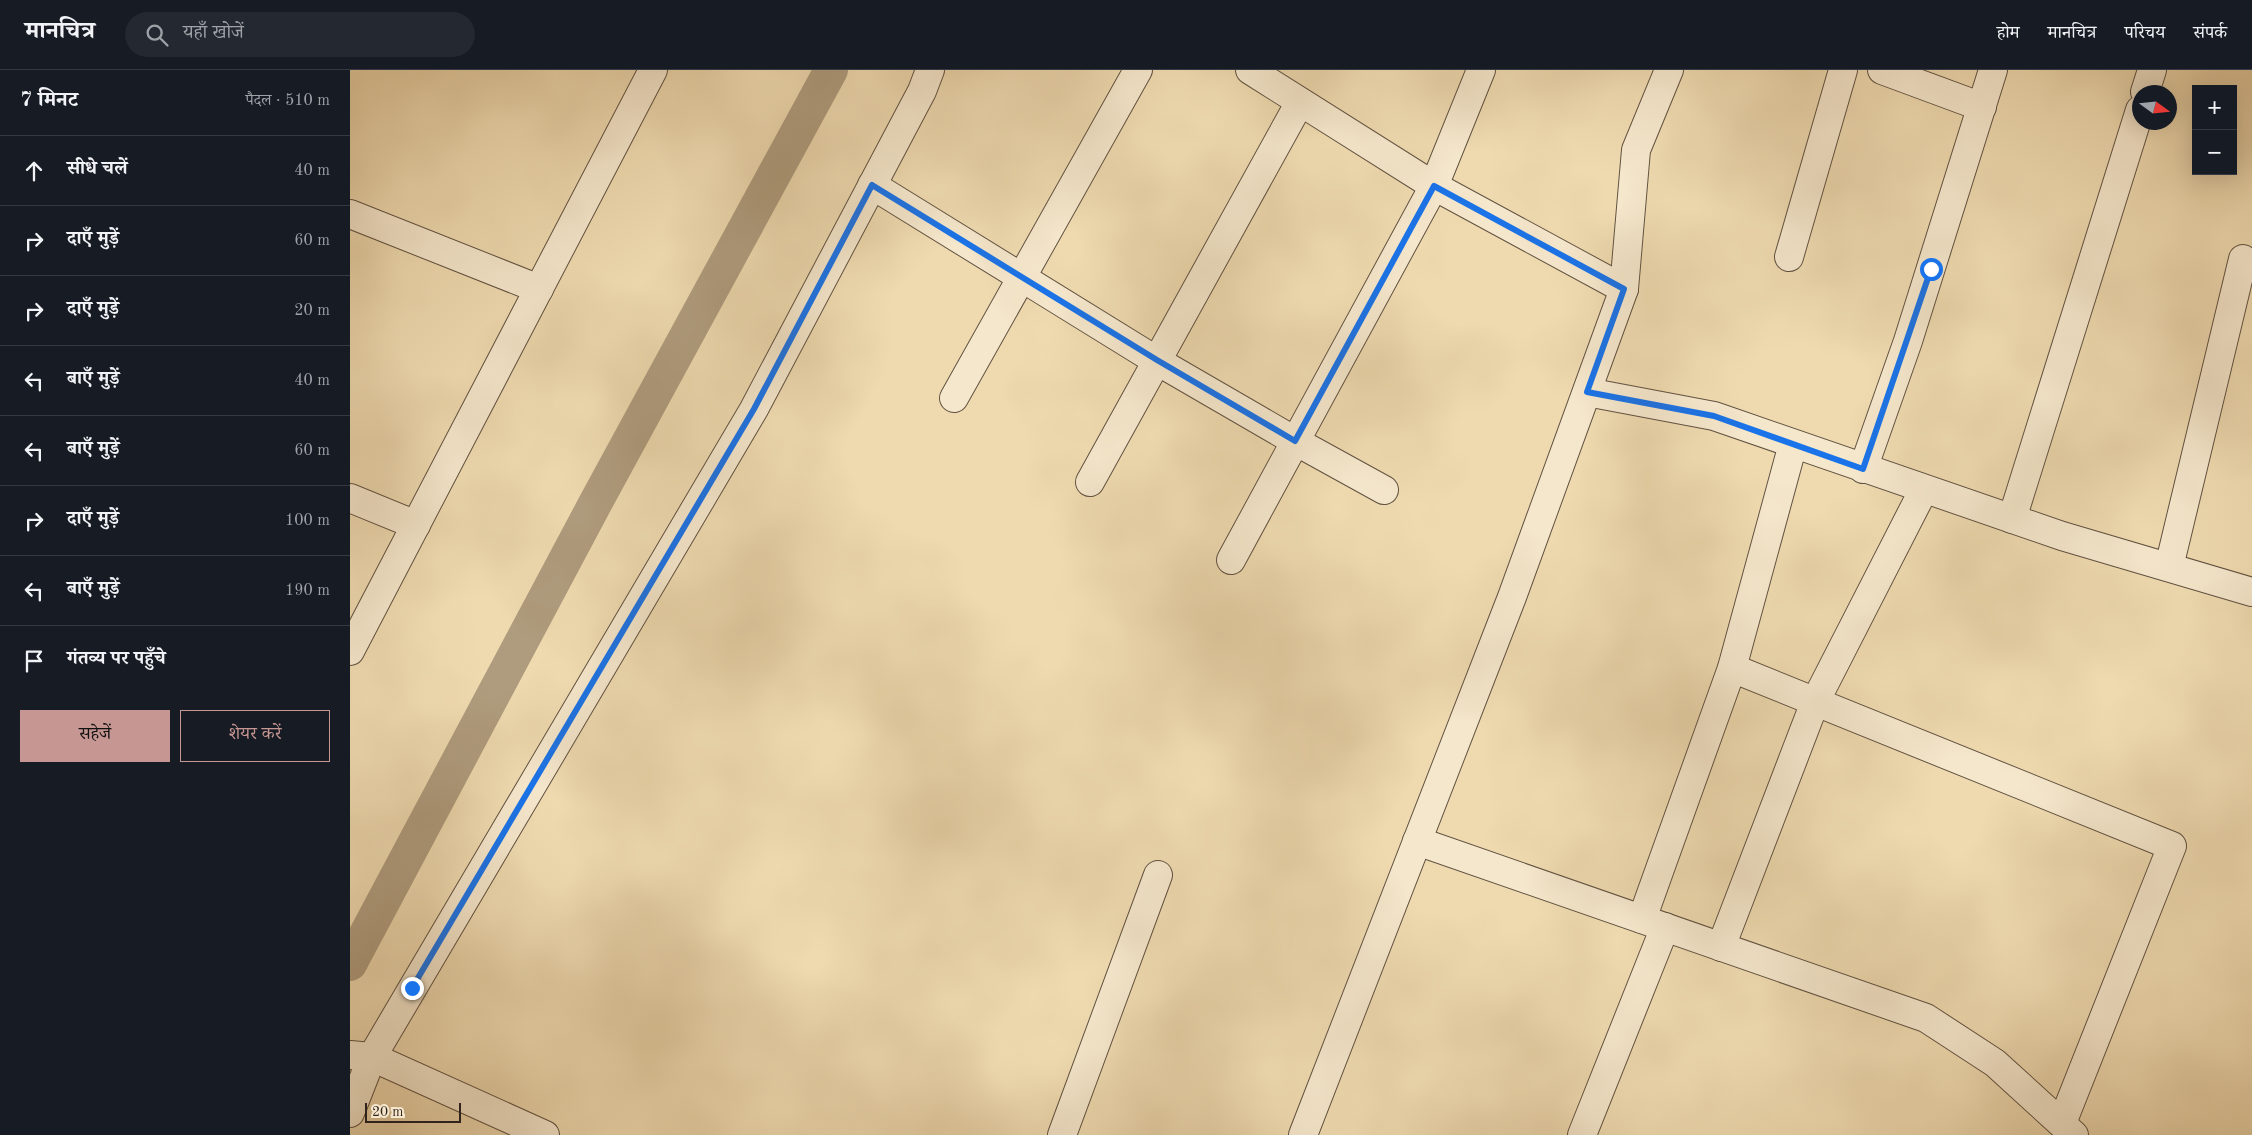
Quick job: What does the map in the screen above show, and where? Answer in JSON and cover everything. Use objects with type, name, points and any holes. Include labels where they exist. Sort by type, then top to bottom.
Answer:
[{"type":"street","points":[[350,651],[653,70]]},
{"type":"street","points":[[350,1113],[361,1056],[754,409],[922,91],[930,70]]},
{"type":"street","points":[[954,398],[1138,70]]},
{"type":"street","points":[[1250,70],[1434,186],[1624,289]]},
{"type":"street","points":[[1231,560],[1434,186],[1481,70]]},
{"type":"street","points":[[1303,1135],[1512,597],[1624,289],[1636,150],[1669,70]]},
{"type":"street","points":[[1789,257],[1842,70]]},
{"type":"street","points":[[1882,70],[1982,107]]},
{"type":"street","points":[[1863,469],[1908,341],[1993,70]]},
{"type":"street","points":[[2147,85],[2152,70]]},
{"type":"street","points":[[1090,482],[1300,102]]},
{"type":"street","points":[[2012,519],[2134,130]]},
{"type":"street","points":[[872,185],[1157,360],[1295,441],[1384,490]]},
{"type":"street","points":[[350,214],[539,289]]},
{"type":"street","points":[[2169,567],[2243,260]]},
{"type":"street","points":[[1587,392],[1714,416],[2012,519],[2252,592]]},
{"type":"street","points":[[1582,1135],[1653,923],[1732,668],[1793,444]]},
{"type":"street","points":[[1721,947],[1815,702],[1924,489]]},
{"type":"street","points":[[350,498],[416,525]]},
{"type":"street","points":[[1417,841],[1926,1018],[1996,1062],[2068,1129],[2172,846],[1732,668]]},
{"type":"street","points":[[1062,1135],[1158,875]]},
{"type":"street","points":[[361,1056],[545,1135]]},
{"type":"waterway","points":[[350,964],[597,500],[831,70]]},
{"type":"route","points":[[412,988],[754,409],[872,185],[1157,360],[1295,441],[1434,186],[1624,289],[1587,392],[1714,416],[1863,469],[1931,269]]}]
